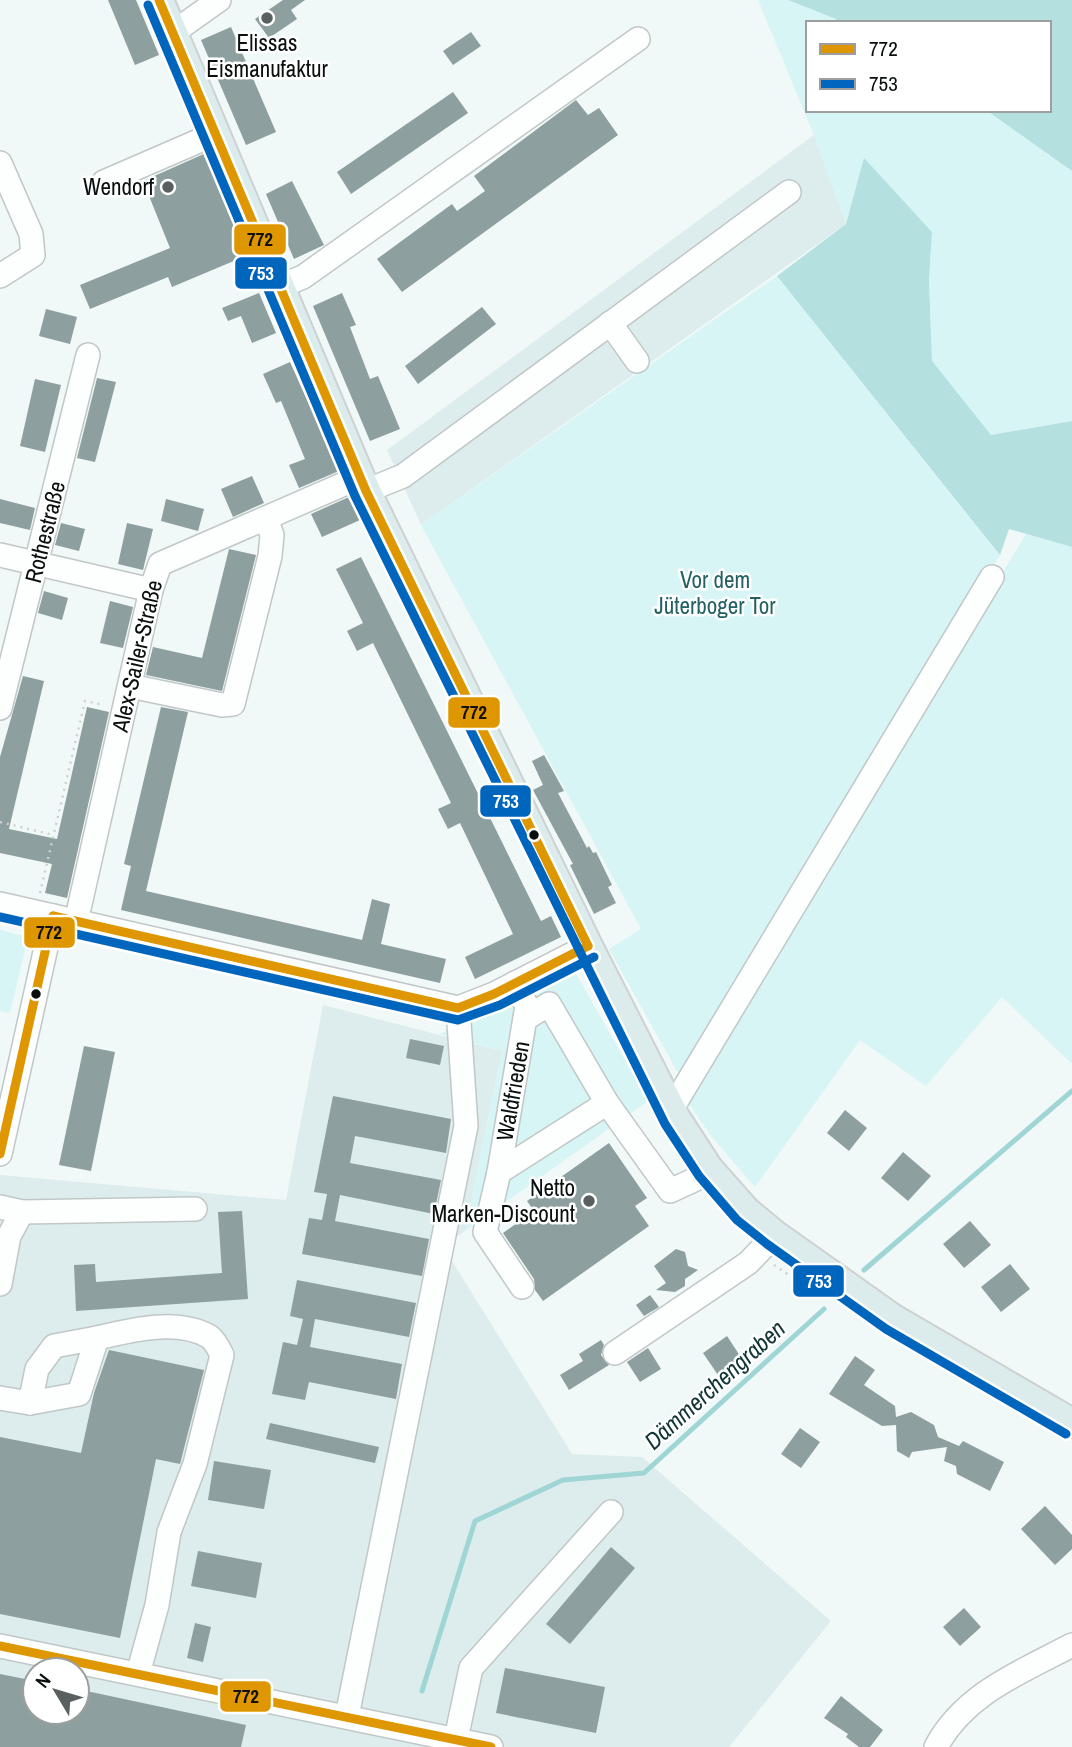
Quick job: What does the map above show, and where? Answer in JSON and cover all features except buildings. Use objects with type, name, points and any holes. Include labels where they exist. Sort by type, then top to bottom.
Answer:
[{"type":"main road","points":[[159,0],[363,484],[588,946],[671,1110],[708,1168],[746,1211],[775,1235],[892,1318],[1072,1423]]},
{"type":"street","points":[[174,32],[219,0]]},
{"type":"street","points":[[281,286],[303,277],[638,39]]},
{"type":"street","points":[[104,182],[217,133]]},
{"type":"street","points":[[0,163],[31,234],[33,255],[0,276]]},
{"type":"street","name":"Alex-Sailer-Straße","points":[[76,922],[151,590],[156,571],[166,560],[266,517],[363,484],[403,475],[789,192]]},
{"type":"street","points":[[610,323],[637,361]]},
{"type":"street","name":"Rothestraße","points":[[0,708],[88,355]]},
{"type":"street","points":[[130,686],[222,705],[233,704],[270,556],[272,535],[266,517]]},
{"type":"street","points":[[0,555],[151,590]]},
{"type":"street","points":[[671,1110],[992,578]]},
{"type":"street","points":[[0,904],[458,1008],[588,946]]},
{"type":"street","points":[[0,1154],[44,914]]},
{"type":"street","name":"Waldfrieden","points":[[499,1172],[527,1006],[515,983]]},
{"type":"street","points":[[525,1019],[549,1004],[607,1103],[670,1191],[696,1180],[708,1168]]},
{"type":"street","points":[[347,1716],[466,1126],[458,1008]]},
{"type":"street","name":"Waldfrieden","points":[[499,1172],[607,1103]]},
{"type":"street","points":[[499,1172],[485,1232],[522,1287]]},
{"type":"street","points":[[0,1284],[11,1210],[195,1209]]},
{"type":"street","points":[[615,1353],[748,1263],[775,1235]]},
{"type":"street","points":[[30,1403],[37,1369],[54,1346],[131,1330],[183,1328],[212,1338],[222,1355],[195,1464],[169,1532],[157,1605],[138,1674]]},
{"type":"street","points":[[0,1398],[30,1403],[79,1394],[97,1339]]},
{"type":"street","points":[[456,1739],[471,1668],[611,1512]]},
{"type":"street","points":[[936,1747],[944,1732],[979,1695],[1072,1645]]},
{"type":"street","points":[[0,1646],[491,1747]]},
{"type":"path","points":[[44,914],[54,835],[85,701],[125,710]]},
{"type":"path","points":[[0,822],[54,835]]},
{"type":"shaded area","points":[[788,0],[1072,0],[1072,171],[989,112],[1051,112],[1051,21],[836,19]]},
{"type":"shaded area","points":[[814,135],[846,224],[421,525],[387,450]]},
{"type":"shaded area","points":[[864,158],[932,232],[929,281],[932,361],[991,435],[1072,421],[1072,547],[1009,529],[1000,555],[777,276],[846,224]]},
{"type":"shaded area","points":[[323,1005],[502,1051],[465,1231],[442,1245],[572,1454],[642,1457],[831,1621],[729,1747],[0,1747],[0,1175],[286,1200]]},
{"type":"green space","points":[[758,0],[788,0],[836,19],[806,21],[806,112],[989,112],[1072,171],[1072,421],[991,435],[932,362],[929,281],[932,232],[864,159],[846,224],[814,135]]},
{"type":"green space","name":"Vor dem Jüterboger Tor","points":[[777,276],[1000,555],[685,1074],[677,1071],[609,949],[641,929],[421,525]]},
{"type":"green space","points":[[1026,534],[1072,547],[1072,1064],[1002,997],[926,1086],[860,1040],[755,1187],[711,1136],[685,1098]]},
{"type":"green space","points":[[0,930],[28,937],[10,1013],[0,1011]]},
{"type":"green space","points":[[574,970],[648,1101],[465,1231],[502,1051],[440,1034]]},
{"type":"waterway","name":"Dämmerchengraben","points":[[864,1270],[1072,1091]]},
{"type":"waterway","name":"Dämmerchengraben","points":[[422,1691],[475,1521],[563,1480],[644,1473],[824,1309]]},
{"type":"transit line","name":"772","points":[[159,0],[366,491],[588,946]]},
{"type":"transit line","name":"753","points":[[148,5],[355,496],[665,1124],[699,1176],[737,1220],[767,1244],[886,1329],[1066,1434]]},
{"type":"transit line","name":"772","points":[[53,916],[458,1008],[494,994],[588,946]]},
{"type":"transit line","name":"772","points":[[0,1154],[53,916]]},
{"type":"transit line","name":"753","points":[[0,917],[458,1020],[500,1005],[594,957]]},
{"type":"transit line","name":"772","points":[[0,1646],[491,1747]]},
{"type":"place","name":"Elissas Eismanufaktur","points":[[267,18]]},
{"type":"place","name":"Wendorf","points":[[168,187]]},
{"type":"place","name":"Netto Marken-Discount","points":[[589,1201]]}]
